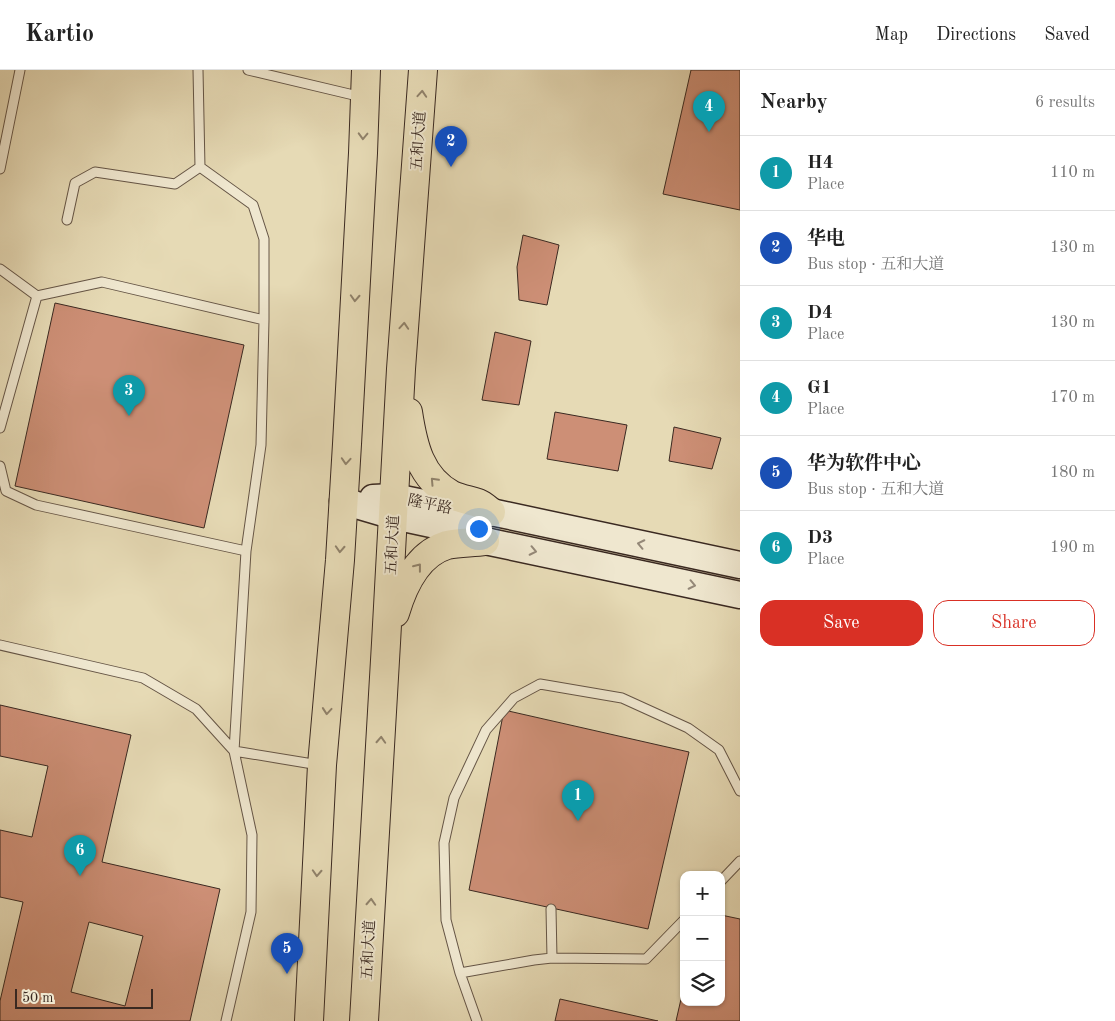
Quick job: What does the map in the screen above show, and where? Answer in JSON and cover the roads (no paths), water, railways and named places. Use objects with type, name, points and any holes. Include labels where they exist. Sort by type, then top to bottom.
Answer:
[{"type":"main road","points":[[309,1021],[322,765],[340,560],[366,70]]},
{"type":"main road","name":"五和大道","points":[[364,1021],[401,369],[423,70]]},
{"type":"main road","points":[[401,369],[410,426],[418,457],[424,469],[442,488],[463,500],[479,504],[491,512]]},
{"type":"main road","name":"隆平路","points":[[343,501],[477,514],[491,512],[740,565]]},
{"type":"main road","name":"隆平路","points":[[394,506],[473,533],[485,540],[740,595]]},
{"type":"main road","points":[[386,644],[402,593],[416,567],[435,551],[445,546],[485,540]]},
{"type":"lane","points":[[0,169],[2,146],[20,70]]},
{"type":"lane","points":[[198,70],[200,167]]},
{"type":"lane","points":[[248,70],[365,98]]},
{"type":"lane","points":[[67,220],[76,183],[95,172],[175,184],[200,167]]},
{"type":"lane","points":[[200,167],[253,205],[264,239],[261,445],[246,551],[234,751],[252,835],[251,912],[226,1021]]},
{"type":"lane","points":[[0,269],[37,296],[102,282],[264,320]]},
{"type":"lane","points":[[0,428],[37,296]]},
{"type":"lane","points":[[0,466],[6,491],[36,505],[246,551]]},
{"type":"lane","points":[[0,645],[143,678],[196,710],[234,751],[322,765]]},
{"type":"lane","points":[[477,1021],[460,973],[446,920],[444,843],[454,798],[486,730],[514,698],[540,684],[622,698],[688,728],[719,750],[740,791]]},
{"type":"lane","points":[[725,877],[740,861]]},
{"type":"lane","points":[[551,909],[552,958]]},
{"type":"lane","points":[[460,973],[552,958],[646,959],[680,924]]},
{"type":"place","name":"G1","points":[[709,132]]},
{"type":"place","name":"华电","points":[[451,167]]},
{"type":"place","name":"D4","points":[[129,416]]},
{"type":"place","name":"H4","points":[[578,821]]},
{"type":"place","name":"D3","points":[[80,876]]},
{"type":"place","name":"华为软件中心","points":[[287,974]]}]
